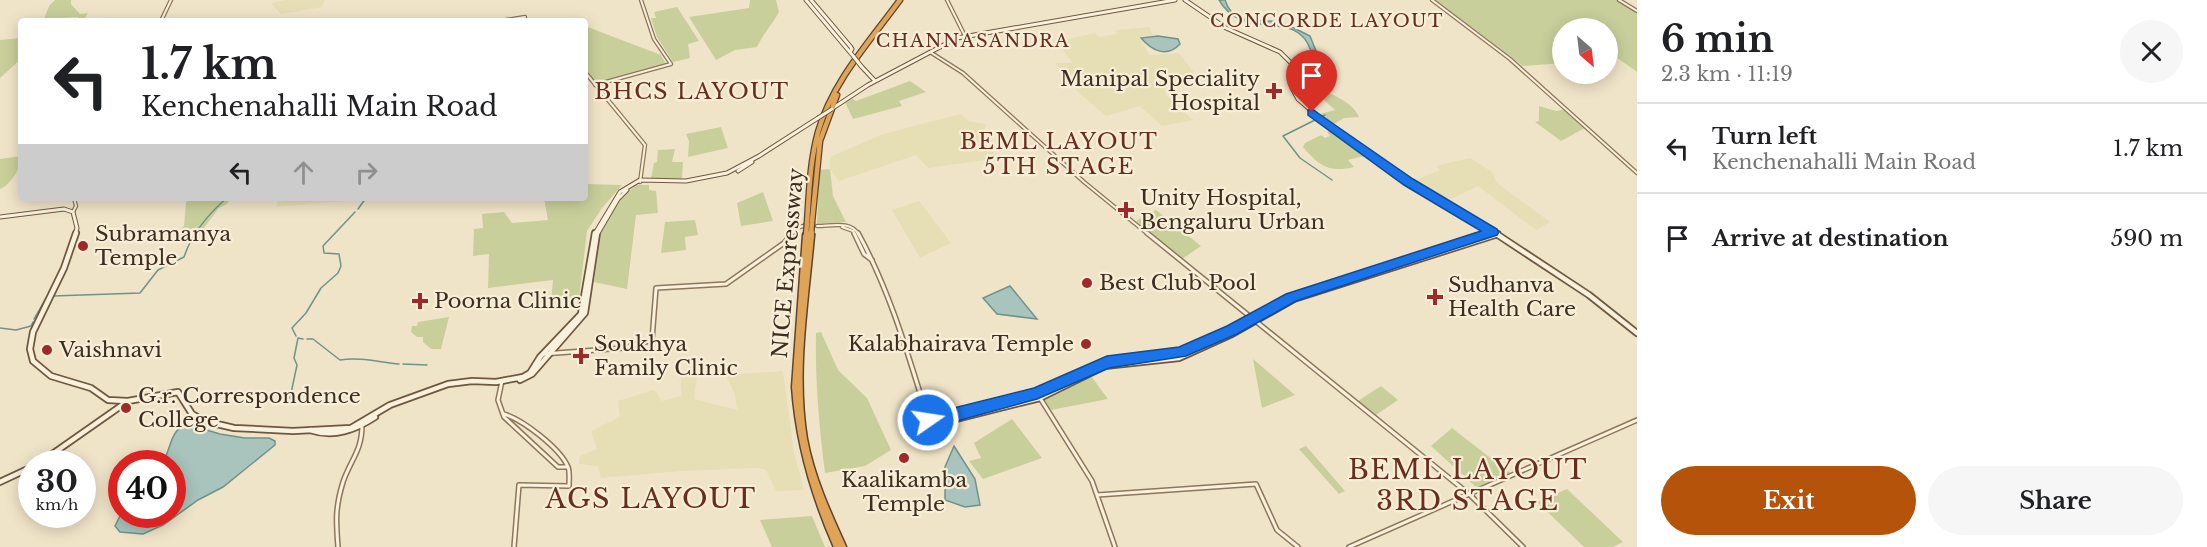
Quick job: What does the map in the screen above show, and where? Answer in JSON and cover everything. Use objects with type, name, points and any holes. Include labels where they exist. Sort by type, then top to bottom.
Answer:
[{"type":"highway","name":"NICE Expressway","points":[[837,547],[811,484],[801,449],[795,408],[795,387],[819,144],[826,118],[839,92],[902,0]]},
{"type":"highway","name":"NICE Expressway","points":[[809,235],[801,409],[806,448],[816,483],[843,547]]},
{"type":"main road","points":[[806,0],[875,81]]},
{"type":"main road","points":[[811,0],[850,46],[852,49],[850,52]]},
{"type":"main road","points":[[0,217],[64,209],[73,212],[76,221],[75,241],[62,276],[38,320],[29,354],[40,368],[58,381],[94,389],[103,393],[108,400],[128,401],[178,392],[197,419],[216,425],[263,431],[309,430],[346,433],[387,409],[447,386],[502,382],[527,375],[572,327],[583,310],[591,246],[597,228],[620,192],[640,181],[683,183],[715,179],[742,169],[875,81],[965,36],[1175,0]]},
{"type":"main road","points":[[1186,1],[1237,33],[1263,44],[1290,60],[1297,69],[1292,88],[1308,109],[1408,182],[1496,233],[1591,294],[1637,332]]},
{"type":"main road","points":[[928,422],[936,424],[1040,398],[1105,366],[1179,358],[1294,299],[1496,233]]},
{"type":"main road","points":[[928,422],[1037,393],[1107,362],[1181,352],[1255,320]]},
{"type":"main road","points":[[61,450],[128,401]]},
{"type":"main road","points":[[0,482],[18,474]]},
{"type":"street","points":[[163,18],[171,0]]},
{"type":"street","points":[[594,86],[671,64],[654,39],[641,0]]},
{"type":"street","points":[[947,0],[965,36]]},
{"type":"street","points":[[1432,0],[1510,59],[1637,173]]},
{"type":"street","points":[[1619,0],[1637,11]]},
{"type":"street","points":[[930,52],[963,73],[1084,182],[1469,494],[1523,547]]},
{"type":"street","points":[[588,77],[625,118],[645,145],[640,181]]},
{"type":"street","points":[[73,212],[76,206],[75,201]]},
{"type":"street","points":[[546,354],[624,348],[652,340],[656,288],[726,284],[784,243],[797,228],[810,224],[834,226],[853,231],[864,254],[873,261],[902,330],[928,422]]},
{"type":"street","points":[[502,382],[498,400],[504,417],[558,467],[568,467]]},
{"type":"street","points":[[1040,398],[1092,481],[1114,547]]},
{"type":"street","points":[[504,414],[511,414],[527,427],[560,455],[568,467],[569,486],[519,485],[514,547]]},
{"type":"street","points":[[1349,547],[1637,420]]},
{"type":"street","points":[[338,547],[335,513],[344,480],[362,442],[362,424]]},
{"type":"street","points":[[1097,495],[1256,484],[1273,524],[1298,547]]},
{"type":"shaded area","points":[[286,0],[325,0],[322,7],[281,14],[271,3]]},
{"type":"shaded area","points":[[1149,27],[1153,35],[1138,37],[1150,55],[1179,53],[1195,74],[1162,82],[1166,95],[1193,120],[1162,126],[1140,106],[1106,116],[1079,93],[1055,63],[1073,63],[1062,49],[1068,48],[1061,41],[1095,33],[1099,37],[1117,34],[1116,30]]},
{"type":"shaded area","points":[[961,114],[968,121],[986,124],[983,140],[999,158],[928,168],[916,155],[839,181],[830,169],[830,157],[883,134]]},
{"type":"shaded area","points":[[1470,158],[1492,172],[1497,183],[1550,222],[1536,230],[1478,186],[1449,200],[1414,181],[1440,170],[1436,166]]},
{"type":"shaded area","points":[[277,201],[345,201],[276,207]]},
{"type":"shaded area","points":[[919,201],[951,243],[920,258],[892,210]]},
{"type":"shaded area","points":[[698,368],[694,399],[737,410],[735,395],[726,375],[783,371],[794,452],[804,490],[776,491],[766,470],[757,468],[681,471],[601,478],[598,466],[579,464],[580,456],[597,449],[591,431],[620,417],[618,401],[654,390],[662,401],[682,396],[680,373]]},
{"type":"green space","points":[[55,0],[71,0],[71,4],[80,14],[88,13],[85,18],[44,18],[49,6]]},
{"type":"green space","points":[[750,0],[776,0],[779,12],[757,47],[735,50],[716,60],[689,17],[749,8]]},
{"type":"green space","points":[[1435,0],[1617,0],[1637,12],[1637,72],[1618,58],[1618,18],[1552,18],[1552,64],[1523,66]]},
{"type":"green space","points":[[677,7],[699,41],[688,44],[690,58],[673,62],[657,37],[651,18],[656,18],[654,12]]},
{"type":"green space","points":[[588,27],[661,55],[666,64],[595,83],[588,73]]},
{"type":"green space","points":[[18,38],[18,62],[0,78],[0,40]]},
{"type":"green space","points":[[910,81],[926,92],[899,101],[902,106],[853,119],[845,102],[851,98],[856,101]]},
{"type":"green space","points":[[1322,90],[1348,104],[1359,117],[1344,118],[1334,124],[1320,114],[1335,110],[1315,92]]},
{"type":"green space","points":[[1539,106],[1556,111],[1566,109],[1585,128],[1561,141],[1535,122],[1539,121]]},
{"type":"green space","points":[[721,127],[728,148],[688,157],[689,141],[686,134]]},
{"type":"green space","points":[[1333,129],[1368,155],[1348,160],[1354,167],[1345,169],[1331,168],[1314,159],[1303,147],[1305,143],[1321,135],[1325,138],[1330,136],[1327,132]]},
{"type":"green space","points":[[675,149],[672,162],[683,162],[682,179],[651,178],[654,163],[657,162],[658,150]]},
{"type":"green space","points":[[18,156],[18,168],[15,176],[0,189],[0,159]]},
{"type":"green space","points":[[830,169],[833,196],[846,222],[817,224],[819,170]]},
{"type":"green space","points":[[588,184],[622,185],[602,208],[587,231],[579,298],[551,301],[553,280],[488,288],[489,254],[473,256],[474,229],[483,228],[482,214],[504,212],[512,223],[548,220],[545,201],[588,201]]},
{"type":"green space","points":[[636,185],[649,185],[649,190],[656,191],[658,213],[636,215],[627,289],[594,282],[601,230],[620,200]]},
{"type":"green space","points":[[763,192],[773,221],[741,226],[737,203]]},
{"type":"green space","points":[[229,201],[219,208],[200,233],[177,233],[184,226],[186,202]]},
{"type":"green space","points":[[1156,210],[1201,246],[1182,259],[1136,221]]},
{"type":"green space","points":[[695,220],[698,235],[685,237],[686,250],[661,253],[665,222]]},
{"type":"green space","points":[[449,317],[441,349],[431,349],[423,342],[423,337],[417,337],[411,332],[412,326],[417,326],[418,322]]},
{"type":"green space","points":[[821,332],[838,370],[867,398],[891,450],[865,466],[825,473],[816,368],[816,333]]},
{"type":"green space","points":[[1253,359],[1295,395],[1262,408]]},
{"type":"green space","points":[[1091,376],[1108,399],[1051,410],[1044,400]]},
{"type":"green space","points":[[1381,386],[1398,400],[1376,415],[1358,401]]},
{"type":"green space","points":[[1012,419],[1042,458],[983,479],[969,461],[981,458],[974,443]]},
{"type":"green space","points":[[1452,428],[1510,473],[1477,488],[1431,446]]},
{"type":"green space","points":[[1306,446],[1345,491],[1339,494],[1299,449]]},
{"type":"green space","points":[[1567,489],[1623,542],[1613,547],[1584,547],[1537,502]]},
{"type":"green space","points":[[812,516],[825,547],[772,547],[760,520]]},
{"type":"water","points":[[1219,0],[1225,0],[1234,15],[1241,18],[1279,22],[1291,26],[1310,36],[1316,51],[1311,51],[1304,38],[1294,30],[1242,20],[1230,13]]},
{"type":"water","points":[[1158,36],[1178,39],[1180,44],[1165,52],[1155,49],[1141,38]]},
{"type":"water","points":[[1010,286],[1037,319],[997,314],[983,298]]},
{"type":"water","points":[[190,425],[220,434],[245,438],[269,438],[275,441],[275,445],[223,487],[186,509],[186,450],[168,450],[175,434],[183,426]]},
{"type":"water","points":[[954,446],[975,479],[980,505],[965,507],[945,500],[945,467]]},
{"type":"water","points":[[117,528],[156,528],[143,534],[120,532]]},
{"type":"waterway","points":[[1313,50],[1327,58]]},
{"type":"waterway","points":[[1325,115],[1283,136],[1300,158],[1332,180]]},
{"type":"waterway","points":[[53,296],[140,293],[158,270],[184,257],[201,225],[224,201]]},
{"type":"waterway","points":[[358,209],[364,201]]},
{"type":"waterway","points":[[296,336],[292,328],[306,313],[321,288],[338,273],[341,266],[339,254],[324,253],[323,246],[355,212]]},
{"type":"waterway","points":[[34,319],[46,298]]},
{"type":"waterway","points":[[0,328],[16,330],[31,326],[33,322]]},
{"type":"waterway","points":[[295,403],[290,398],[297,365],[294,358],[298,338],[303,339]]},
{"type":"waterway","points":[[307,339],[313,339],[340,360],[362,359],[399,364]]},
{"type":"waterway","points":[[403,364],[427,365]]},
{"type":"place","name":"Manipal Speciality Hospital","points":[[1274,91]]},
{"type":"place","name":"Unity Hospital, Bengaluru Urban","points":[[1126,210]]},
{"type":"place","name":"Subramanya Temple","points":[[83,246]]},
{"type":"place","name":"Best Club Pool","points":[[1087,283]]},
{"type":"place","name":"Sudhanva Health Care","points":[[1435,297]]},
{"type":"place","name":"Poorna Clinic","points":[[420,301]]},
{"type":"place","name":"Kalabhairava Temple","points":[[1086,344]]},
{"type":"place","name":"Vaishnavi","points":[[47,350]]},
{"type":"place","name":"Soukhya Family Clinic","points":[[581,356]]},
{"type":"place","name":"G.r. Correspondence College","points":[[126,408]]},
{"type":"place","name":"Kaalikamba Temple","points":[[904,458]]},
{"type":"district","name":"CONCORDE LAYOUT","points":[[1327,21]]},
{"type":"district","name":"CHANNASANDRA","points":[[973,41]]},
{"type":"district","name":"BHCS LAYOUT","points":[[692,91]]},
{"type":"district","name":"BEML LAYOUT 5TH STAGE","points":[[1059,154]]},
{"type":"district","name":"BEML LAYOUT 3RD STAGE","points":[[1468,486]]},
{"type":"district","name":"AGS LAYOUT","points":[[651,499]]},
{"type":"route","points":[[928,420],[928,422],[1037,393],[1107,362],[1167,356],[1181,352],[1232,330],[1291,297],[1493,232],[1408,182],[1312,112]]}]
